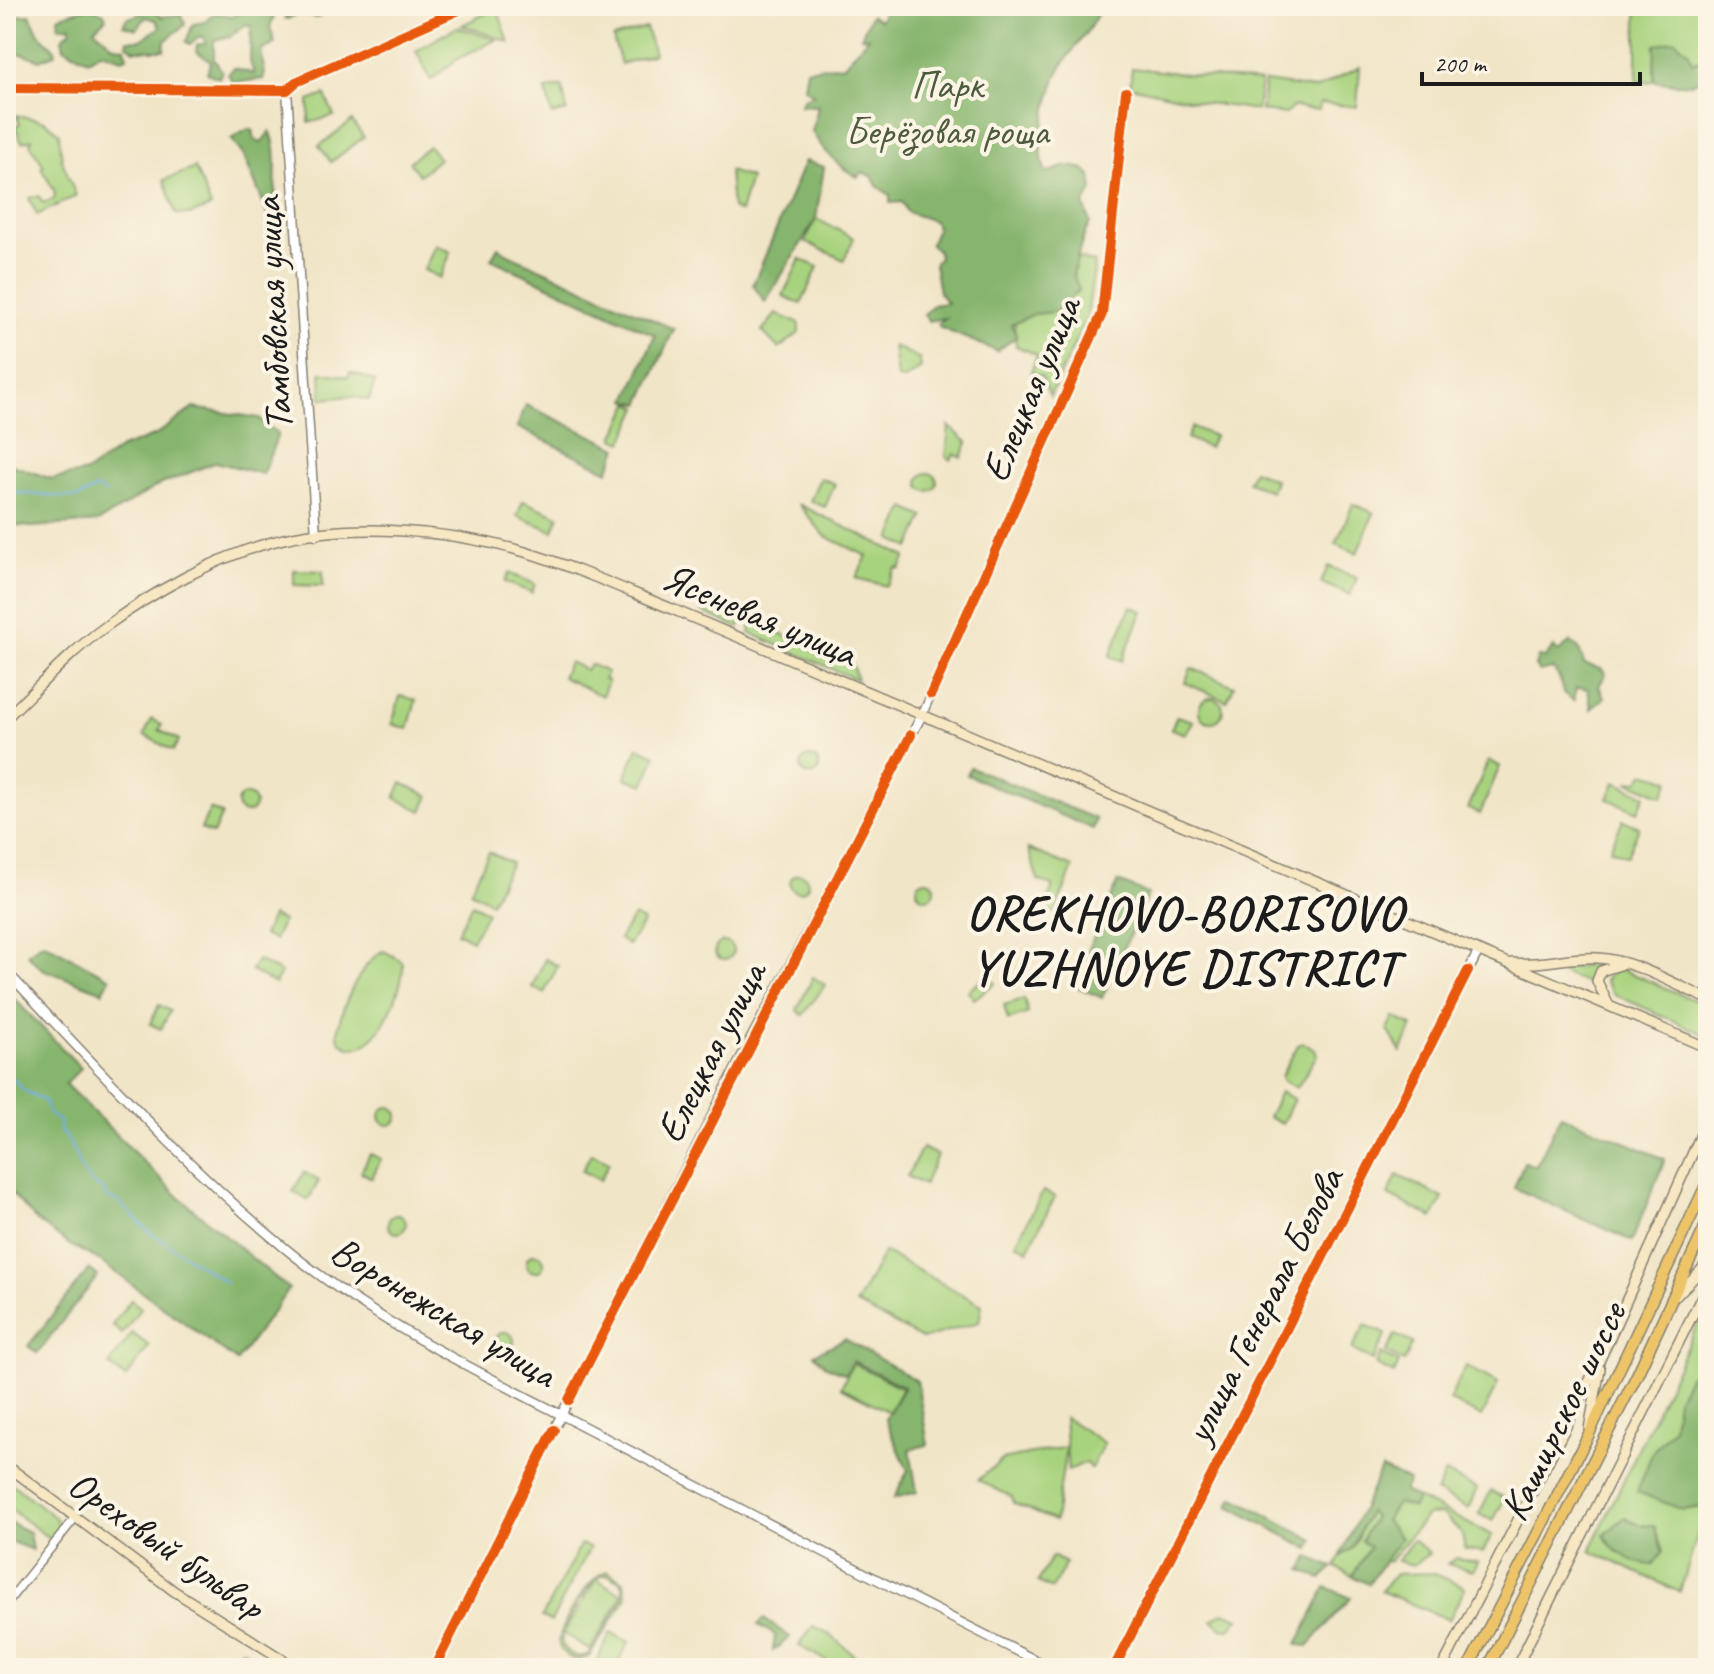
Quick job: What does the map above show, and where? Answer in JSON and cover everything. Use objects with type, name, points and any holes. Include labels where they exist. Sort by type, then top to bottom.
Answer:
[{"type":"main road","name":"Ясеневая улица","points":[[6,718],[102,629],[139,604],[200,572],[270,542],[316,535],[418,532],[523,551],[608,583],[1708,1048]]},
{"type":"main road","name":"Ясеневая улица","points":[[1501,962],[1535,966],[1576,958],[1601,958],[1628,965],[1708,999]]},
{"type":"main road","points":[[1613,1009],[1603,999],[1597,981],[1607,967],[1628,965]]},
{"type":"main road","points":[[1442,1668],[1603,1353],[1708,1119]]},
{"type":"main road","name":"Каширское шоссе","points":[[1468,1668],[1588,1436],[1708,1181]]},
{"type":"main road","name":"Каширское шоссе","points":[[1488,1668],[1672,1302],[1708,1221]]},
{"type":"main road","points":[[1672,1302],[1708,1263]]},
{"type":"main road","points":[[1516,1668],[1708,1284]]},
{"type":"main road","points":[[1588,1436],[1603,1353]]},
{"type":"main road","name":"Ореховый бульвар","points":[[6,1465],[174,1591],[296,1668]]},
{"type":"street","points":[[6,88],[287,90],[296,82],[468,6]]},
{"type":"street","name":"Тамбовская улица","points":[[287,90],[316,535]]},
{"type":"street","name":"Елецкая улица","points":[[434,1668],[777,989],[922,715],[1102,314],[1126,92]]},
{"type":"street","name":"улица Генерала Белова","points":[[1114,1668],[1478,952]]},
{"type":"street","name":"Воронежская улица","points":[[6,971],[146,1117],[280,1244],[415,1337],[1051,1668]]},
{"type":"street","points":[[6,1604],[75,1518]]},
{"type":"green space","points":[[142,6],[167,6],[157,13],[161,17],[182,14],[185,25],[165,41],[164,50],[134,50],[127,44],[128,40],[141,40],[160,27],[156,20],[146,17],[137,29],[123,25],[126,19],[143,13]]},
{"type":"green space","points":[[243,6],[262,6],[276,11],[270,27],[275,44],[261,51],[265,73],[263,79],[233,83],[228,74],[234,68],[254,74],[250,61],[251,26],[246,25],[229,37],[214,40],[214,59],[222,71],[219,78],[207,73],[211,61],[196,51],[197,45],[206,43],[205,39],[200,36],[190,44],[186,42],[193,24],[205,22],[214,13],[233,16],[245,11]]},
{"type":"green space","points":[[289,6],[299,6],[306,12],[310,6],[332,6],[317,18],[297,14],[288,19],[285,18]]},
{"type":"green space","name":"Парк Берёзовая роща","points":[[886,6],[1101,6],[1056,79],[1042,138],[1043,165],[1047,173],[1075,167],[1091,176],[1093,189],[1084,204],[1090,223],[1073,274],[1079,290],[1055,312],[1034,314],[1011,325],[1017,336],[997,351],[941,328],[938,324],[945,318],[929,321],[924,315],[933,305],[947,303],[939,292],[934,264],[939,258],[938,251],[930,245],[937,228],[934,221],[907,212],[902,202],[890,203],[890,195],[877,186],[872,176],[861,172],[858,177],[838,164],[812,131],[818,106],[800,105],[804,98],[814,94],[804,88],[807,69],[844,65],[868,37],[861,37],[871,15],[880,20]]},
{"type":"green space","points":[[1637,6],[1708,6],[1708,67],[1699,60],[1692,63],[1655,45],[1654,81],[1637,82]]},
{"type":"green space","points":[[89,7],[104,13],[106,18],[94,29],[114,46],[125,47],[127,57],[122,59],[101,52],[88,60],[64,48],[62,38],[70,31],[70,26],[59,27],[58,17]]},
{"type":"green space","points":[[497,8],[509,42],[462,25]]},
{"type":"green space","points":[[30,15],[39,34],[55,49],[55,54],[39,60],[24,54],[6,54],[6,17]]},
{"type":"green space","points":[[457,27],[496,40],[457,59],[431,80],[416,51]]},
{"type":"green space","points":[[646,28],[654,54],[621,64],[613,38]]},
{"type":"green space","points":[[1675,40],[1688,51],[1692,63],[1699,60],[1708,67],[1700,80],[1686,84],[1654,81],[1655,45]]},
{"type":"green space","points":[[1360,67],[1357,107],[1320,103],[1318,110],[1293,107],[1285,114],[1261,111],[1265,82],[1316,89]]},
{"type":"green space","points":[[1132,68],[1261,82],[1257,110],[1205,103],[1130,86]]},
{"type":"green space","points":[[562,86],[567,111],[552,115],[546,90]]},
{"type":"green space","points":[[325,95],[334,116],[309,123],[309,101]]},
{"type":"green space","points":[[16,115],[45,121],[59,133],[62,160],[76,196],[37,215],[29,198],[39,196],[43,203],[54,199],[55,192],[30,144],[32,139],[22,142],[15,126],[20,124]]},
{"type":"green space","points":[[352,121],[364,137],[331,162],[319,146]]},
{"type":"green space","points":[[248,129],[253,130],[255,140],[261,143],[270,131],[273,138],[277,203],[269,208],[269,217],[244,156],[231,139]]},
{"type":"green space","points":[[429,146],[439,159],[419,175],[409,162]]},
{"type":"green space","points":[[805,161],[824,167],[816,219],[765,302],[753,285]]},
{"type":"green space","points":[[195,168],[211,207],[190,215],[176,214],[164,180]]},
{"type":"green space","points":[[729,171],[750,178],[740,212],[732,208]]},
{"type":"green space","points":[[816,219],[854,238],[844,260],[805,242]]},
{"type":"green space","points":[[435,245],[451,252],[440,278],[424,270]]},
{"type":"green space","points":[[498,247],[674,329],[640,404],[627,400],[655,335],[491,259]]},
{"type":"green space","points":[[1071,256],[1095,263],[1087,317],[1050,396],[1042,377],[1031,372],[1037,355],[1016,346],[1014,319],[1065,290],[1075,269]]},
{"type":"green space","points":[[800,259],[818,267],[801,304],[783,296]]},
{"type":"green space","points":[[776,314],[799,323],[799,333],[779,349],[762,331]]},
{"type":"green space","points":[[893,346],[919,358],[921,368],[903,380],[897,377]]},
{"type":"green space","points":[[321,372],[348,377],[350,372],[375,381],[369,400],[351,396],[322,399]]},
{"type":"green space","points":[[630,403],[639,407],[623,442],[614,438]]},
{"type":"green space","points":[[526,405],[618,448],[608,471],[517,427]]},
{"type":"green space","points":[[193,408],[259,418],[278,434],[263,474],[216,462],[157,486],[98,522],[31,527],[6,524],[6,463],[52,479],[87,472],[121,448],[156,435]]},
{"type":"green space","points":[[949,426],[968,443],[962,457],[954,454],[951,460],[946,457]]},
{"type":"green space","points":[[1192,427],[1214,436],[1209,448],[1187,438]]},
{"type":"green space","points":[[1253,470],[1275,480],[1271,491],[1248,482]]},
{"type":"green space","points":[[928,473],[937,482],[928,491],[919,482]]},
{"type":"green space","points":[[820,478],[835,484],[825,507],[810,501]]},
{"type":"green space","points":[[523,501],[559,516],[553,531],[517,516]]},
{"type":"green space","points":[[798,504],[906,557],[887,586],[856,578],[867,556],[825,536]]},
{"type":"green space","points":[[1353,504],[1374,513],[1357,553],[1336,544]]},
{"type":"green space","points":[[905,508],[924,517],[910,548],[891,539]]},
{"type":"green space","points":[[1328,566],[1357,578],[1350,595],[1321,583]]},
{"type":"green space","points":[[294,570],[323,571],[323,586],[294,585]]},
{"type":"green space","points":[[509,573],[535,584],[532,593],[505,582]]},
{"type":"green space","points":[[706,603],[742,619],[739,628],[702,612]]},
{"type":"green space","points":[[1131,606],[1143,611],[1122,661],[1110,656]]},
{"type":"green space","points":[[751,621],[852,664],[857,680],[750,633]]},
{"type":"green space","points":[[1571,642],[1578,647],[1584,664],[1601,669],[1606,674],[1599,686],[1604,698],[1591,709],[1588,689],[1576,688],[1574,701],[1563,693],[1559,677],[1553,669],[1539,672],[1535,666],[1538,657],[1545,658],[1554,647],[1558,652]]},
{"type":"green space","points":[[569,662],[586,670],[590,664],[607,672],[604,679],[608,681],[602,696],[562,677]]},
{"type":"green space","points":[[1191,668],[1234,686],[1227,701],[1185,683]]},
{"type":"green space","points":[[400,696],[416,700],[408,729],[392,724]]},
{"type":"green space","points":[[1211,698],[1222,705],[1223,710],[1216,721],[1211,722],[1200,715],[1199,710],[1206,699]]},
{"type":"green space","points":[[1177,716],[1193,721],[1186,734],[1171,729]]},
{"type":"green space","points":[[152,719],[162,725],[159,730],[179,740],[173,751],[144,735]]},
{"type":"green space","points":[[638,747],[656,755],[644,785],[625,778]]},
{"type":"green space","points":[[810,757],[819,766],[810,775],[801,766]]},
{"type":"green space","points":[[1488,761],[1500,766],[1480,814],[1468,809]]},
{"type":"green space","points":[[970,767],[1096,819],[1093,829],[967,775]]},
{"type":"green space","points":[[1644,773],[1670,780],[1663,796],[1629,782],[1640,780]]},
{"type":"green space","points":[[1615,782],[1645,795],[1638,812],[1608,799]]},
{"type":"green space","points":[[402,783],[429,796],[422,811],[395,798]]},
{"type":"green space","points":[[246,795],[255,804],[246,813],[237,804]]},
{"type":"green space","points":[[210,809],[222,814],[213,834],[201,829]]},
{"type":"green space","points":[[1623,820],[1639,827],[1627,856],[1610,849]]},
{"type":"green space","points":[[1028,849],[1073,867],[1055,913],[1045,909],[1053,886],[1038,880]]},
{"type":"green space","points":[[489,852],[511,863],[491,902],[470,891]]},
{"type":"green space","points":[[799,874],[808,883],[799,892],[790,883]]},
{"type":"green space","points":[[926,880],[935,889],[926,898],[917,889]]},
{"type":"green space","points":[[1118,882],[1148,894],[1102,998],[1073,985]]},
{"type":"green space","points":[[472,904],[487,912],[472,940],[457,932]]},
{"type":"green space","points":[[272,916],[283,921],[274,940],[263,935]]},
{"type":"green space","points":[[634,916],[644,922],[628,945],[619,939]]},
{"type":"green space","points":[[43,942],[110,978],[103,992],[42,969],[27,954]]},
{"type":"green space","points":[[724,942],[733,951],[724,960],[715,951]]},
{"type":"green space","points":[[384,951],[402,961],[400,986],[386,1020],[375,1035],[364,1045],[351,1047],[339,1040],[340,1019],[359,976],[376,955]]},
{"type":"green space","points":[[545,959],[558,966],[544,993],[532,987]]},
{"type":"green space","points":[[257,960],[281,973],[275,984],[251,971]]},
{"type":"green space","points":[[1595,965],[1600,965],[1593,986],[1554,970]]},
{"type":"green space","points":[[1614,969],[1708,1006],[1708,1036],[1613,994],[1605,980]]},
{"type":"green space","points":[[989,974],[995,983],[974,999],[968,991]]},
{"type":"green space","points":[[813,977],[825,985],[803,1015],[797,1010]]},
{"type":"green space","points":[[6,990],[81,1068],[65,1084],[179,1197],[289,1289],[237,1361],[97,1259],[68,1244],[36,1220],[6,1187]]},
{"type":"green space","points":[[1024,999],[1028,1013],[1008,1020],[1004,1005]]},
{"type":"green space","points":[[159,1005],[170,1011],[161,1029],[150,1024]]},
{"type":"green space","points":[[1394,1017],[1413,1026],[1401,1052],[1388,1030]]},
{"type":"green space","points":[[1303,1043],[1315,1050],[1317,1055],[1297,1088],[1283,1081],[1281,1076],[1298,1045]]},
{"type":"green space","points":[[1280,1092],[1294,1099],[1282,1124],[1268,1117]]},
{"type":"green space","points":[[389,1107],[398,1116],[389,1125],[380,1116]]},
{"type":"green space","points":[[1561,1115],[1665,1159],[1632,1241],[1514,1188],[1524,1162],[1536,1166]]},
{"type":"green space","points":[[922,1148],[937,1155],[924,1185],[907,1176]]},
{"type":"green space","points":[[591,1153],[609,1162],[600,1180],[582,1171]]},
{"type":"green space","points":[[370,1154],[381,1159],[372,1178],[361,1172]]},
{"type":"green space","points":[[304,1172],[319,1181],[308,1200],[293,1192]]},
{"type":"green space","points":[[1397,1175],[1443,1198],[1433,1218],[1388,1195]]},
{"type":"green space","points":[[1043,1191],[1055,1197],[1028,1250],[1016,1243]]},
{"type":"green space","points":[[397,1215],[406,1224],[397,1233],[388,1224]]},
{"type":"green space","points":[[884,1252],[982,1305],[979,1322],[922,1339],[856,1304]]},
{"type":"green space","points":[[535,1254],[544,1263],[535,1272],[526,1263]]},
{"type":"green space","points":[[89,1269],[98,1276],[37,1353],[28,1346]]},
{"type":"green space","points":[[131,1300],[141,1308],[122,1334],[112,1325]]},
{"type":"green space","points":[[1708,1302],[1708,1501],[1680,1592],[1590,1551]]},
{"type":"green space","points":[[1365,1325],[1386,1334],[1373,1361],[1352,1349]]},
{"type":"green space","points":[[505,1332],[514,1341],[505,1350],[496,1341]]},
{"type":"green space","points":[[132,1333],[149,1346],[126,1378],[109,1365]]},
{"type":"green space","points":[[1395,1335],[1413,1343],[1404,1362],[1386,1352]]},
{"type":"green space","points":[[1708,1335],[1708,1498],[1702,1507],[1683,1510],[1637,1492],[1653,1451],[1673,1427],[1677,1399],[1690,1375],[1695,1374]]},
{"type":"green space","points":[[845,1339],[917,1381],[928,1445],[910,1449],[917,1492],[894,1498],[908,1470],[885,1419],[904,1387],[853,1361],[846,1374],[826,1366],[814,1354]]},
{"type":"green space","points":[[1381,1354],[1399,1363],[1394,1374],[1376,1365]]},
{"type":"green space","points":[[853,1363],[902,1388],[889,1412],[841,1387]]},
{"type":"green space","points":[[1466,1366],[1498,1383],[1481,1417],[1449,1400]]},
{"type":"green space","points":[[1064,1417],[1104,1443],[1091,1469],[1085,1462],[1068,1471]]},
{"type":"green space","points":[[1066,1447],[1055,1521],[1013,1503],[1012,1497],[978,1480],[1002,1460]]},
{"type":"green space","points":[[1381,1469],[1409,1481],[1404,1491],[1417,1498],[1413,1508],[1397,1503],[1385,1521],[1401,1538],[1368,1584],[1352,1576],[1370,1547],[1361,1541],[1374,1517],[1369,1512],[1352,1548],[1340,1557]]},
{"type":"green space","points":[[1445,1473],[1477,1489],[1468,1509],[1436,1492]]},
{"type":"green space","points":[[6,1479],[56,1518],[58,1529],[50,1539],[6,1506]]},
{"type":"green space","points":[[1491,1491],[1505,1498],[1493,1521],[1479,1514]]},
{"type":"green space","points":[[1233,1497],[1314,1540],[1310,1549],[1229,1506]]},
{"type":"green space","points":[[1417,1498],[1492,1535],[1483,1552],[1465,1549],[1462,1534],[1443,1514],[1427,1515],[1389,1562],[1385,1561],[1400,1538],[1385,1522],[1397,1502],[1412,1507]]},
{"type":"green space","points":[[1369,1512],[1374,1516],[1370,1547],[1352,1576],[1335,1567],[1340,1557],[1352,1548]]},
{"type":"green space","points":[[1625,1517],[1640,1525],[1654,1525],[1663,1552],[1653,1565],[1625,1556],[1607,1541],[1604,1535]]},
{"type":"green space","points":[[6,1521],[29,1532],[32,1550],[6,1540]]},
{"type":"green space","points":[[1413,1540],[1429,1554],[1413,1565],[1397,1561]]},
{"type":"green space","points":[[581,1544],[590,1548],[551,1622],[542,1617]]},
{"type":"green space","points":[[1052,1556],[1066,1563],[1052,1589],[1038,1582]]},
{"type":"green space","points":[[1309,1557],[1333,1567],[1321,1579],[1302,1570]]},
{"type":"green space","points":[[1457,1558],[1478,1562],[1473,1571],[1447,1564]]},
{"type":"green space","points":[[608,1571],[624,1581],[627,1597],[590,1656],[581,1660],[572,1658],[559,1646],[563,1627],[584,1590],[601,1574]],"holes":[[[607,1574],[622,1582],[624,1597],[589,1654],[581,1657],[570,1654],[562,1644],[563,1636],[585,1592]]]},
{"type":"green space","points":[[1433,1573],[1465,1587],[1449,1620],[1381,1591],[1395,1574]]},
{"type":"green space","points":[[597,1579],[623,1595],[590,1650],[563,1633]]},
{"type":"green space","points":[[1326,1587],[1351,1598],[1308,1646],[1297,1645]]},
{"type":"green space","points":[[1224,1612],[1239,1618],[1230,1629],[1223,1629],[1212,1620]]},
{"type":"green space","points":[[764,1619],[790,1637],[773,1651],[775,1635],[758,1625]]},
{"type":"green space","points":[[813,1626],[828,1633],[869,1668],[839,1668],[799,1646]]},
{"type":"green space","points":[[611,1633],[629,1642],[615,1668],[596,1662]]},
{"type":"green space","points":[[243,1649],[250,1655],[244,1668],[228,1668],[234,1654]]},
{"type":"waterway","points":[[6,492],[78,498],[97,488],[107,494]]},
{"type":"waterway","points":[[6,1070],[22,1089],[44,1101],[49,1114],[59,1121],[59,1130],[70,1143],[87,1177],[103,1189],[107,1198],[118,1201],[148,1231],[227,1283]]},
{"type":"cycle path","points":[[6,88],[287,90],[296,82],[468,6]]},
{"type":"cycle path","points":[[931,694],[1102,314],[1126,92]]},
{"type":"cycle path","points":[[569,1400],[911,735]]},
{"type":"cycle path","points":[[1114,1668],[1468,971]]},
{"type":"cycle path","points":[[434,1668],[554,1430]]},
{"type":"district","name":"OREKHOVO-BORISOVO YUZHNOYE DISTRICT","points":[[1185,940]]}]
